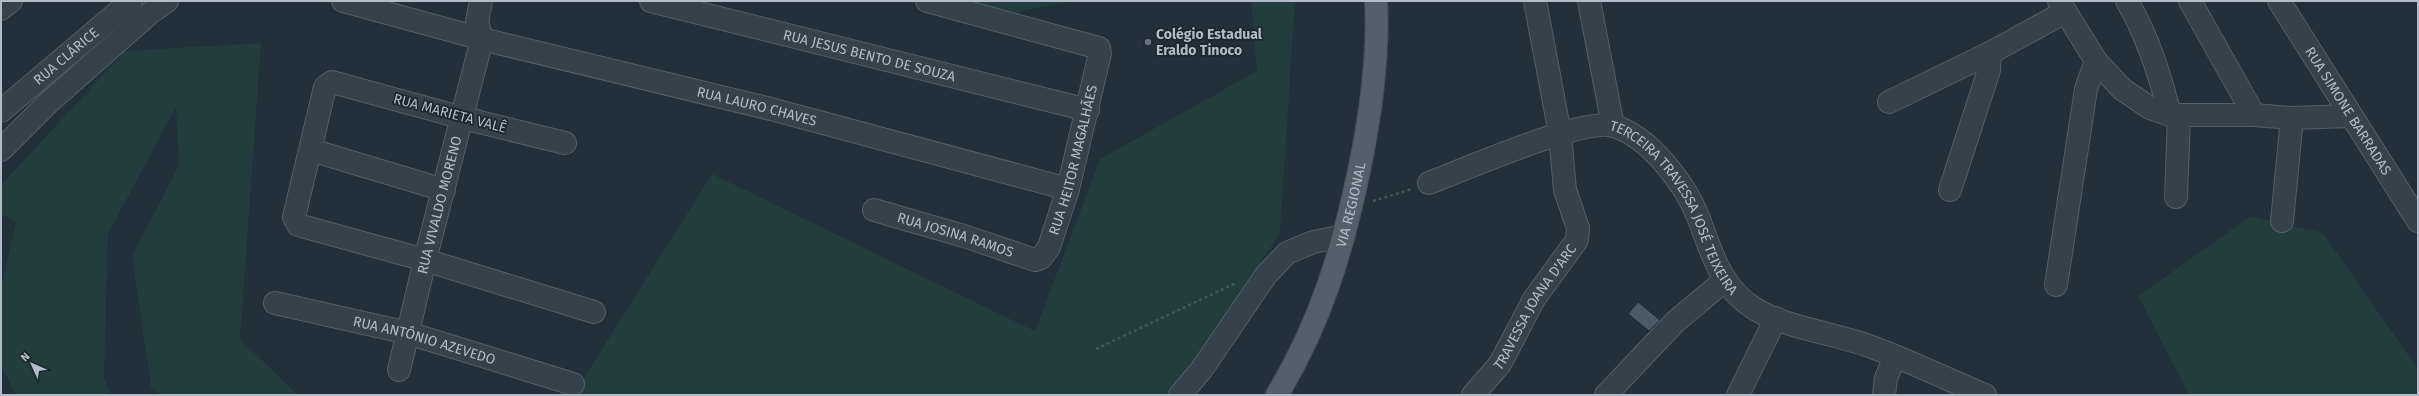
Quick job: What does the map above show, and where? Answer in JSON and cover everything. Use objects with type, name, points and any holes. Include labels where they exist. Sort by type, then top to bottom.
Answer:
[{"type":"main road","name":"VIA REGIONAL","points":[[1277,395],[1293,368],[1333,278],[1352,208],[1368,124],[1374,67],[1376,1]]},
{"type":"street","points":[[1,9],[11,1]]},
{"type":"street","name":"RUA CLÁRICE","points":[[1,111],[131,1]]},
{"type":"street","points":[[1,150],[48,103],[150,13],[168,1]]},
{"type":"street","name":"RUA LAURO CHAVES","points":[[344,1],[482,40],[771,109],[1068,189]]},
{"type":"street","points":[[481,1],[477,22],[482,40]]},
{"type":"street","name":"RUA JESUS BENTO DE SOUZA","points":[[651,1],[1088,110]]},
{"type":"street","name":"RUA HEITOR MAGALHÃES","points":[[927,1],[1097,46],[1100,53],[1088,110],[1068,189],[1049,247],[1042,258],[1035,260]]},
{"type":"street","name":"TRAVESSA JOANA D'ARC","points":[[1472,395],[1500,364],[1534,299],[1577,240],[1577,220],[1565,190],[1560,134],[1535,1]]},
{"type":"street","points":[[1589,1],[1612,126]]},
{"type":"street","points":[[2128,1],[2139,21],[2152,51],[2174,115],[2176,197]]},
{"type":"street","points":[[2190,1],[2254,115]]},
{"type":"street","name":"RUA SIMONE BARRADAS","points":[[2279,1],[2350,116],[2418,221]]},
{"type":"street","points":[[1890,102],[1990,53],[2062,6],[2096,62],[2122,90],[2150,108],[2174,115],[2254,115],[2292,118],[2350,116]]},
{"type":"street","name":"RUA VIVALDO MORENO","points":[[400,370],[425,260],[482,40]]},
{"type":"street","points":[[1950,190],[1989,70],[1990,53]]},
{"type":"street","points":[[2056,285],[2086,89],[2096,62]]},
{"type":"street","name":"RUA MARIETA VALÊ","points":[[310,150],[325,87],[336,82],[463,118],[565,143]]},
{"type":"street","points":[[2282,221],[2292,118]]},
{"type":"street","name":"TERCEIRA TRAVESSA JOSÉ TEIXEIRA","points":[[1429,183],[1560,134],[1612,126],[1636,137],[1658,157],[1691,200],[1716,265],[1724,281],[1755,309],[1776,318],[1869,346],[1985,395]]},
{"type":"street","points":[[444,190],[310,150],[294,217],[298,225],[425,260],[594,312]]},
{"type":"street","name":"RUA JOSINA RAMOS","points":[[874,210],[964,236],[1035,260]]},
{"type":"street","points":[[1180,395],[1202,369],[1266,275],[1287,253],[1313,242],[1344,236]]},
{"type":"street","points":[[1606,395],[1675,322],[1724,281]]},
{"type":"street","name":"RUA ANTÔNIO AZEVEDO","points":[[275,303],[408,333],[573,384]]},
{"type":"street","points":[[1738,395],[1776,318]]},
{"type":"street","points":[[1884,395],[1886,378],[1895,357]]},
{"type":"path","points":[[1352,208],[1429,183]]},
{"type":"path","points":[[1096,350],[1240,281]]},
{"type":"green space","points":[[919,1],[1072,1],[998,16]]},
{"type":"green space","points":[[1251,1],[1295,1],[1280,232],[1179,395],[573,395],[712,174],[1035,331],[1100,159],[1257,71]]},
{"type":"green space","points":[[261,43],[240,339],[298,395],[160,395],[151,387],[132,256],[179,165],[176,107],[108,234],[104,378],[111,395],[15,395],[1,364],[1,288],[16,222],[1,214],[1,185],[125,51]]},
{"type":"green space","points":[[2251,216],[2323,233],[2418,369],[2418,395],[2189,395],[2138,296]]},
{"type":"building","points":[[1638,302],[1660,320],[1649,331],[1628,314]]},
{"type":"place","name":"Colégio Estadual Eraldo Tinoco","points":[[1148,42]]}]
